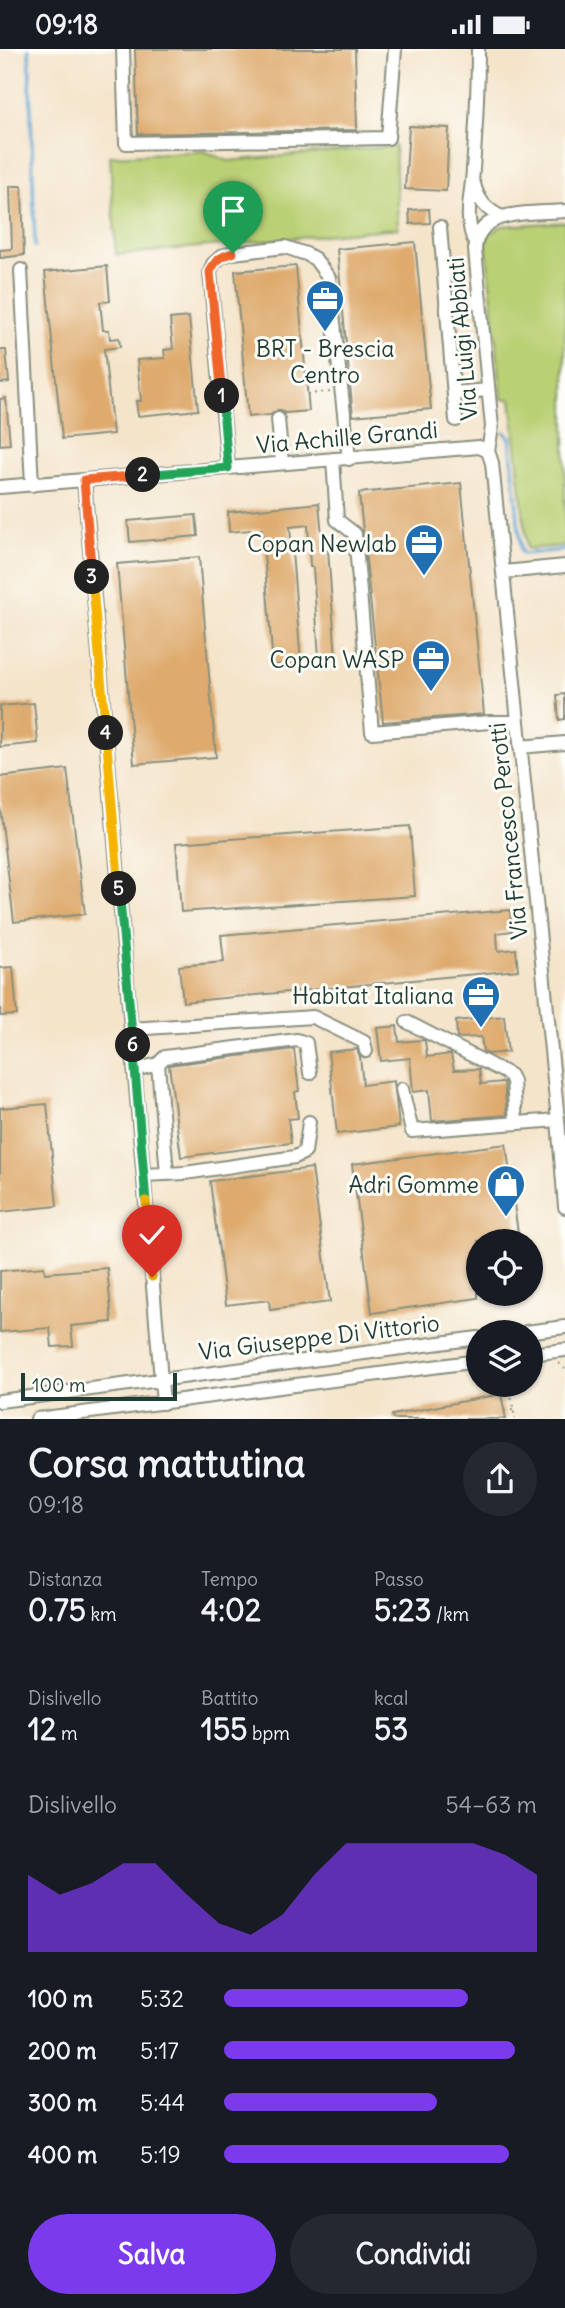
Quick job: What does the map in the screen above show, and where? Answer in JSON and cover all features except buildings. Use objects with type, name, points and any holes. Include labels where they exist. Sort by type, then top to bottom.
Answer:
[{"type":"street","points":[[122,49],[126,143],[388,138],[395,49]]},
{"type":"street","points":[[475,243],[467,216],[473,180],[478,49]]},
{"type":"street","points":[[473,180],[481,202],[502,217],[565,211]]},
{"type":"street","name":"Via Luigi Abbiati","points":[[488,451],[492,427],[475,243],[481,228],[502,217]]},
{"type":"street","points":[[440,227],[456,420]]},
{"type":"street","points":[[228,468],[210,272],[213,264],[222,256],[285,247],[315,259],[330,278],[349,459]]},
{"type":"street","points":[[20,271],[32,485]]},
{"type":"street","points":[[446,305],[480,302]]},
{"type":"street","points":[[454,393],[488,390]]},
{"type":"street","points":[[278,419],[282,463]]},
{"type":"street","name":"Via Achille Grandi","points":[[0,487],[479,447],[488,451]]},
{"type":"street","name":"Via Francesco Perotti","points":[[488,451],[492,463],[504,572],[565,1207]]},
{"type":"street","points":[[333,459],[337,520],[355,534],[372,732],[518,722]]},
{"type":"street","points":[[84,480],[163,1402]]},
{"type":"street","points":[[504,572],[565,566]]},
{"type":"street","points":[[520,747],[565,743]]},
{"type":"street","points":[[131,1029],[313,1017],[364,1042],[366,1051]]},
{"type":"street","points":[[407,1022],[510,1075],[513,1081],[516,1122]]},
{"type":"street","points":[[135,1070],[158,1064],[165,1057],[297,1041],[306,1043],[310,1073]]},
{"type":"street","points":[[158,1064],[167,1174]]},
{"type":"street","points":[[402,1089],[412,1131],[558,1120]]},
{"type":"street","points":[[144,1175],[186,1173],[295,1157],[305,1153],[309,1122]]},
{"type":"street","points":[[140,1135],[163,1132]]},
{"type":"street","points":[[543,1330],[565,1327]]},
{"type":"street","name":"Via Giuseppe Di Vittorio","points":[[0,1401],[466,1340]]},
{"type":"street","points":[[543,1353],[565,1350]]},
{"type":"street","name":"Via Giuseppe Di Vittorio","points":[[37,1419],[466,1363]]},
{"type":"path","points":[[307,394],[341,391]]},
{"type":"path","points":[[512,1397],[515,1419]]},
{"type":"path","points":[[505,1411],[514,1410]]},
{"type":"green space","points":[[395,146],[398,228],[116,255],[110,156],[204,151],[228,161]]},
{"type":"green space","points":[[565,222],[565,546],[527,549],[511,399],[502,399],[486,243],[489,235],[502,226]]},
{"type":"waterway","points":[[29,49],[35,246]]},
{"type":"waterway","points":[[504,432],[510,437],[521,552],[525,554],[565,550]]},
{"type":"place","name":"BRT - Brescia Centro","points":[[325,333]]},
{"type":"place","name":"Copan Newlab","points":[[424,577]]},
{"type":"place","name":"Copan WASP","points":[[431,693]]},
{"type":"place","name":"Habitat Italiana","points":[[481,1029]]},
{"type":"place","name":"Adri Gomme","points":[[506,1218]]},
{"type":"route","points":[[152,1277],[84,480],[228,468],[210,272],[213,264],[222,256],[233,253]]}]
